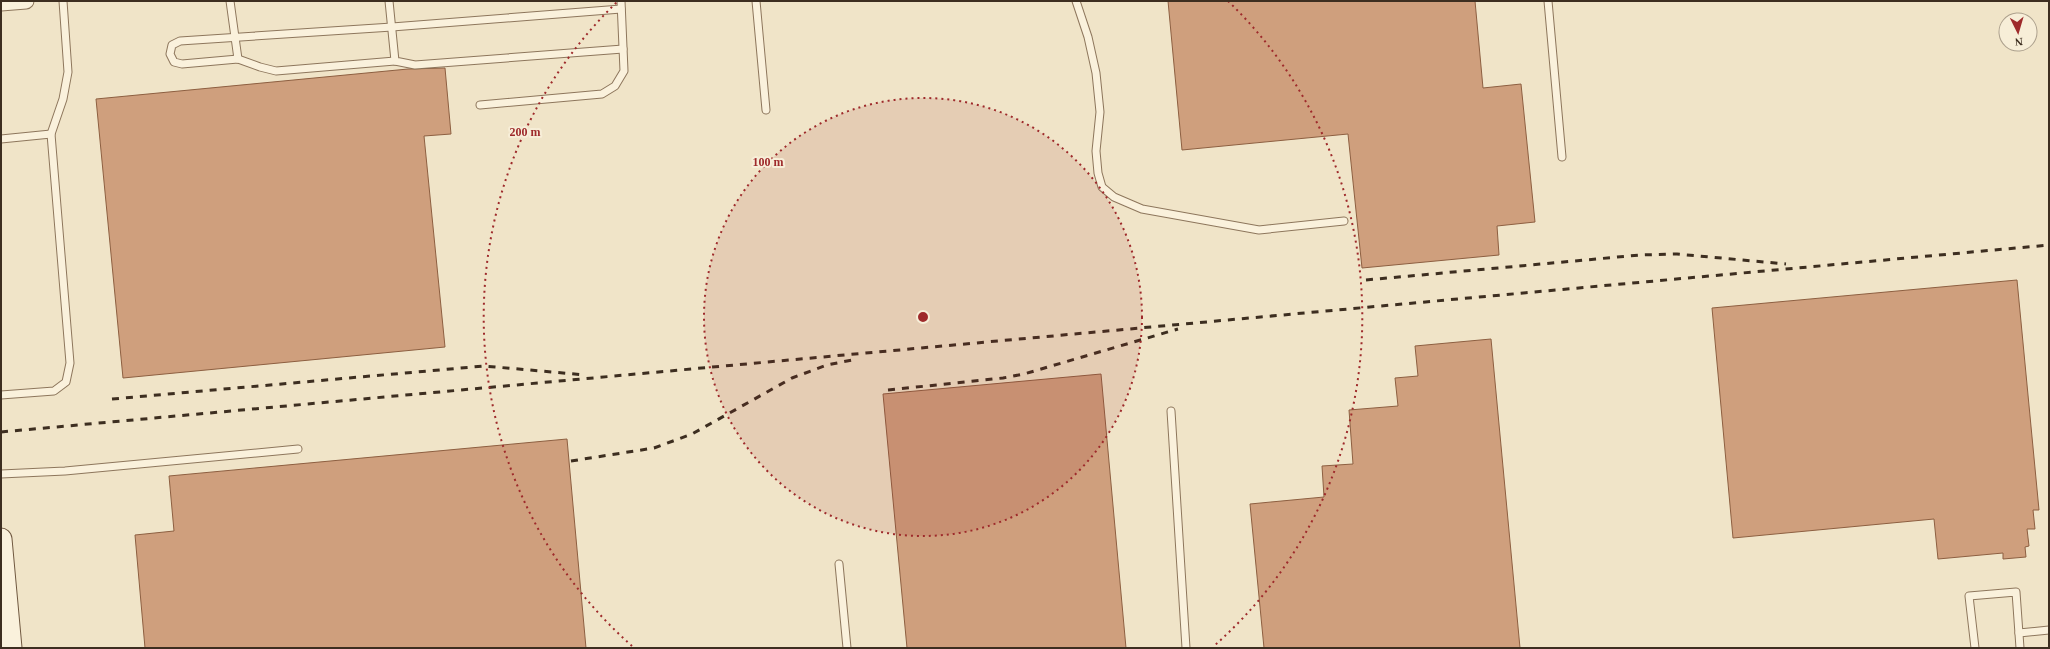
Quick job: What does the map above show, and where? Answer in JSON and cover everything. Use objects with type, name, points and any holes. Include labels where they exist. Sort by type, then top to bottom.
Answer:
[{"type":"main road","points":[[1,539],[11,648]]},
{"type":"street","points":[[1,3],[26,1]]},
{"type":"lane","points":[[1,395],[54,391],[66,382],[70,363],[51,134],[63,99],[68,72],[63,1]]},
{"type":"lane","points":[[230,1],[238,59]]},
{"type":"lane","points":[[390,1],[395,61]]},
{"type":"lane","points":[[480,105],[602,94],[615,86],[624,71],[621,1]]},
{"type":"lane","points":[[756,1],[766,110]]},
{"type":"lane","points":[[1076,1],[1088,37],[1096,73],[1100,112],[1096,151],[1098,173],[1102,187],[1114,197],[1142,209],[1259,230],[1344,221]]},
{"type":"lane","points":[[1548,1],[1562,157]]},
{"type":"lane","points":[[621,9],[392,27],[180,41],[172,45],[170,54],[174,62],[182,64],[238,59],[260,68],[276,71],[395,61],[415,65],[623,49]]},
{"type":"lane","points":[[1,139],[51,134]]},
{"type":"lane","points":[[1171,411],[1186,648]]},
{"type":"lane","points":[[1,474],[65,471],[298,449]]},
{"type":"lane","points":[[839,564],[847,648]]},
{"type":"lane","points":[[1974,648],[1970,596],[2016,592],[2020,648]]},
{"type":"lane","points":[[2019,633],[2049,630]]},
{"type":"building","points":[[1168,1],[1475,1],[1483,88],[1521,84],[1535,222],[1497,226],[1499,255],[1362,268],[1348,134],[1182,150]]},
{"type":"building","points":[[445,68],[451,134],[424,136],[445,347],[123,378],[96,99],[408,69]]},
{"type":"building","points":[[2017,280],[2039,510],[2033,510],[2035,529],[2027,529],[2029,546],[2025,547],[2026,557],[2003,559],[2003,553],[1938,559],[1934,519],[1733,538],[1712,308]]},
{"type":"building","points":[[1491,339],[1520,648],[1264,648],[1250,504],[1324,497],[1322,466],[1353,464],[1349,410],[1398,406],[1395,378],[1418,376],[1415,346]]},
{"type":"building","points":[[1101,374],[1126,648],[907,648],[883,394]]},
{"type":"building","points":[[567,439],[586,648],[145,648],[135,535],[174,531],[169,476]]},
{"type":"railway","points":[[1,432],[2049,245]]},
{"type":"railway","points":[[1366,280],[1640,255],[1677,254],[1786,264]]},
{"type":"railway","points":[[888,390],[1003,378],[1024,374],[1178,329]]},
{"type":"railway","points":[[571,461],[654,448],[692,434],[792,378],[827,365],[852,360]]},
{"type":"railway","points":[[112,399],[484,366],[586,375]]}]
